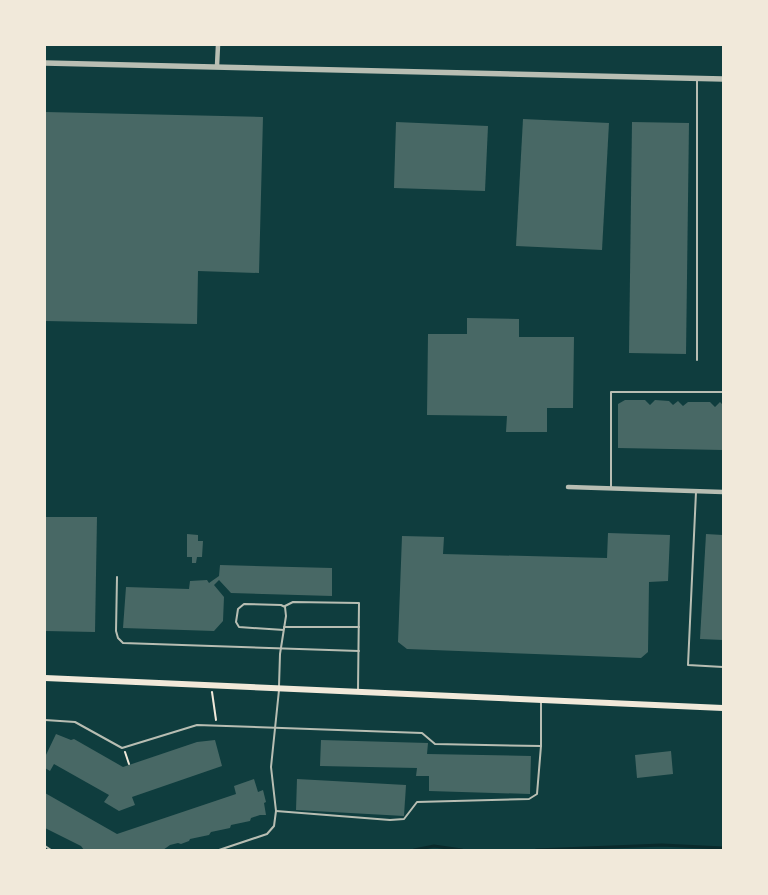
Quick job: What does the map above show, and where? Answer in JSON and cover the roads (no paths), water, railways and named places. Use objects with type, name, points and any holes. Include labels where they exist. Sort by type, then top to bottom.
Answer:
[{"type":"main road","points":[[45,678],[723,708]]},
{"type":"street","points":[[217,66],[218,45]]},
{"type":"street","points":[[45,63],[723,79]]},
{"type":"street","points":[[568,487],[723,492]]},
{"type":"lane","points":[[697,79],[697,360]]},
{"type":"lane","points":[[611,488],[611,392],[723,392]]},
{"type":"lane","points":[[696,491],[688,665],[723,666]]},
{"type":"lane","points":[[117,577],[116,631],[118,638],[123,643],[359,651]]},
{"type":"lane","points":[[358,692],[359,651],[359,627],[359,603],[293,602],[285,606],[244,604],[238,609],[236,622],[239,627],[245,629],[359,627]]},
{"type":"lane","points":[[219,850],[267,834],[274,826],[276,811],[271,767],[279,688],[280,649],[287,610],[285,606]]},
{"type":"lane","points":[[276,811],[390,820],[404,818],[417,802],[529,799],[537,794],[541,746],[541,700]]},
{"type":"lane","points":[[45,720],[75,722],[123,747],[198,725],[422,733],[435,744],[541,746]]},
{"type":"lane","points":[[45,846],[51,850]]},
{"type":"waterway","points":[[536,850],[662,845],[723,848]]},
{"type":"waterway","points":[[414,850],[434,846],[462,850]]}]
